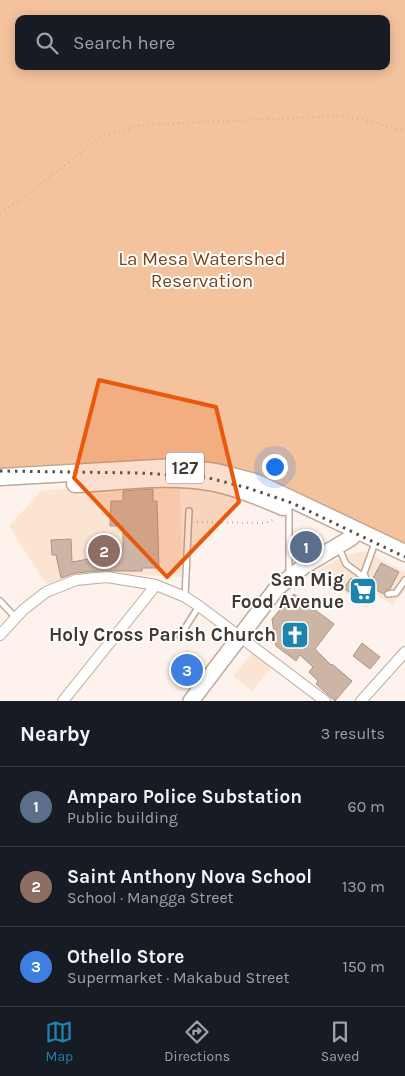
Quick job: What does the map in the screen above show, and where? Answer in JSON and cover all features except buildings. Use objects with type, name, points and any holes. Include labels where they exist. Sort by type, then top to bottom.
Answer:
[{"type":"main road","name":"127","points":[[0,477],[175,467],[216,472],[255,482],[349,538]]},
{"type":"main road","name":"127","points":[[0,487],[176,479],[213,483],[251,493],[349,538],[405,553]]},
{"type":"main road","name":"127","points":[[375,544],[405,564]]},
{"type":"street","points":[[191,701],[277,588],[316,558],[349,538]]},
{"type":"street","points":[[0,635],[46,592],[76,580],[107,577],[156,585],[185,597],[199,606],[326,701]]},
{"type":"street","points":[[63,701],[156,585]]},
{"type":"street","points":[[361,701],[405,652]]},
{"type":"lane","points":[[285,509],[289,577]]},
{"type":"lane","points":[[185,597],[190,511]]},
{"type":"lane","points":[[349,538],[346,564],[370,584]]},
{"type":"lane","points":[[366,579],[364,573],[375,544]]},
{"type":"lane","points":[[388,594],[396,593],[405,580]]},
{"type":"lane","points":[[0,601],[16,618]]},
{"type":"lane","points":[[180,636],[199,606]]},
{"type":"path","points":[[0,213],[22,200],[99,138],[141,125],[338,116],[362,119],[405,130]]},
{"type":"path","points":[[190,522],[264,523],[276,517],[285,509]]},
{"type":"highlighted area","points":[[99,380],[216,407],[239,502],[167,577],[74,478]]},
{"type":"shaded area","points":[[180,484],[182,577],[101,573],[46,584],[9,526],[42,490]]},
{"type":"shaded area","points":[[364,551],[405,572],[405,591],[392,605],[378,595],[366,608],[316,571],[345,555]]},
{"type":"shaded area","points":[[254,651],[273,666],[252,691],[233,676]]},
{"type":"green space","name":"La Mesa Watershed Reservation","points":[[0,0],[405,0],[405,560],[252,488],[176,474],[0,484]]},
{"type":"railway","points":[[0,471],[140,473],[205,477],[248,488],[292,503],[405,557]]},
{"type":"place","name":"Amparo Police Substation","points":[[306,547]]},
{"type":"place","name":"Saint Anthony Nova School","points":[[104,551]]},
{"type":"place","name":"San Mig Food Avenue","points":[[363,591]]},
{"type":"place","name":"Holy Cross Parish Church","points":[[295,635]]},
{"type":"place","name":"Othello Store","points":[[187,670]]}]
